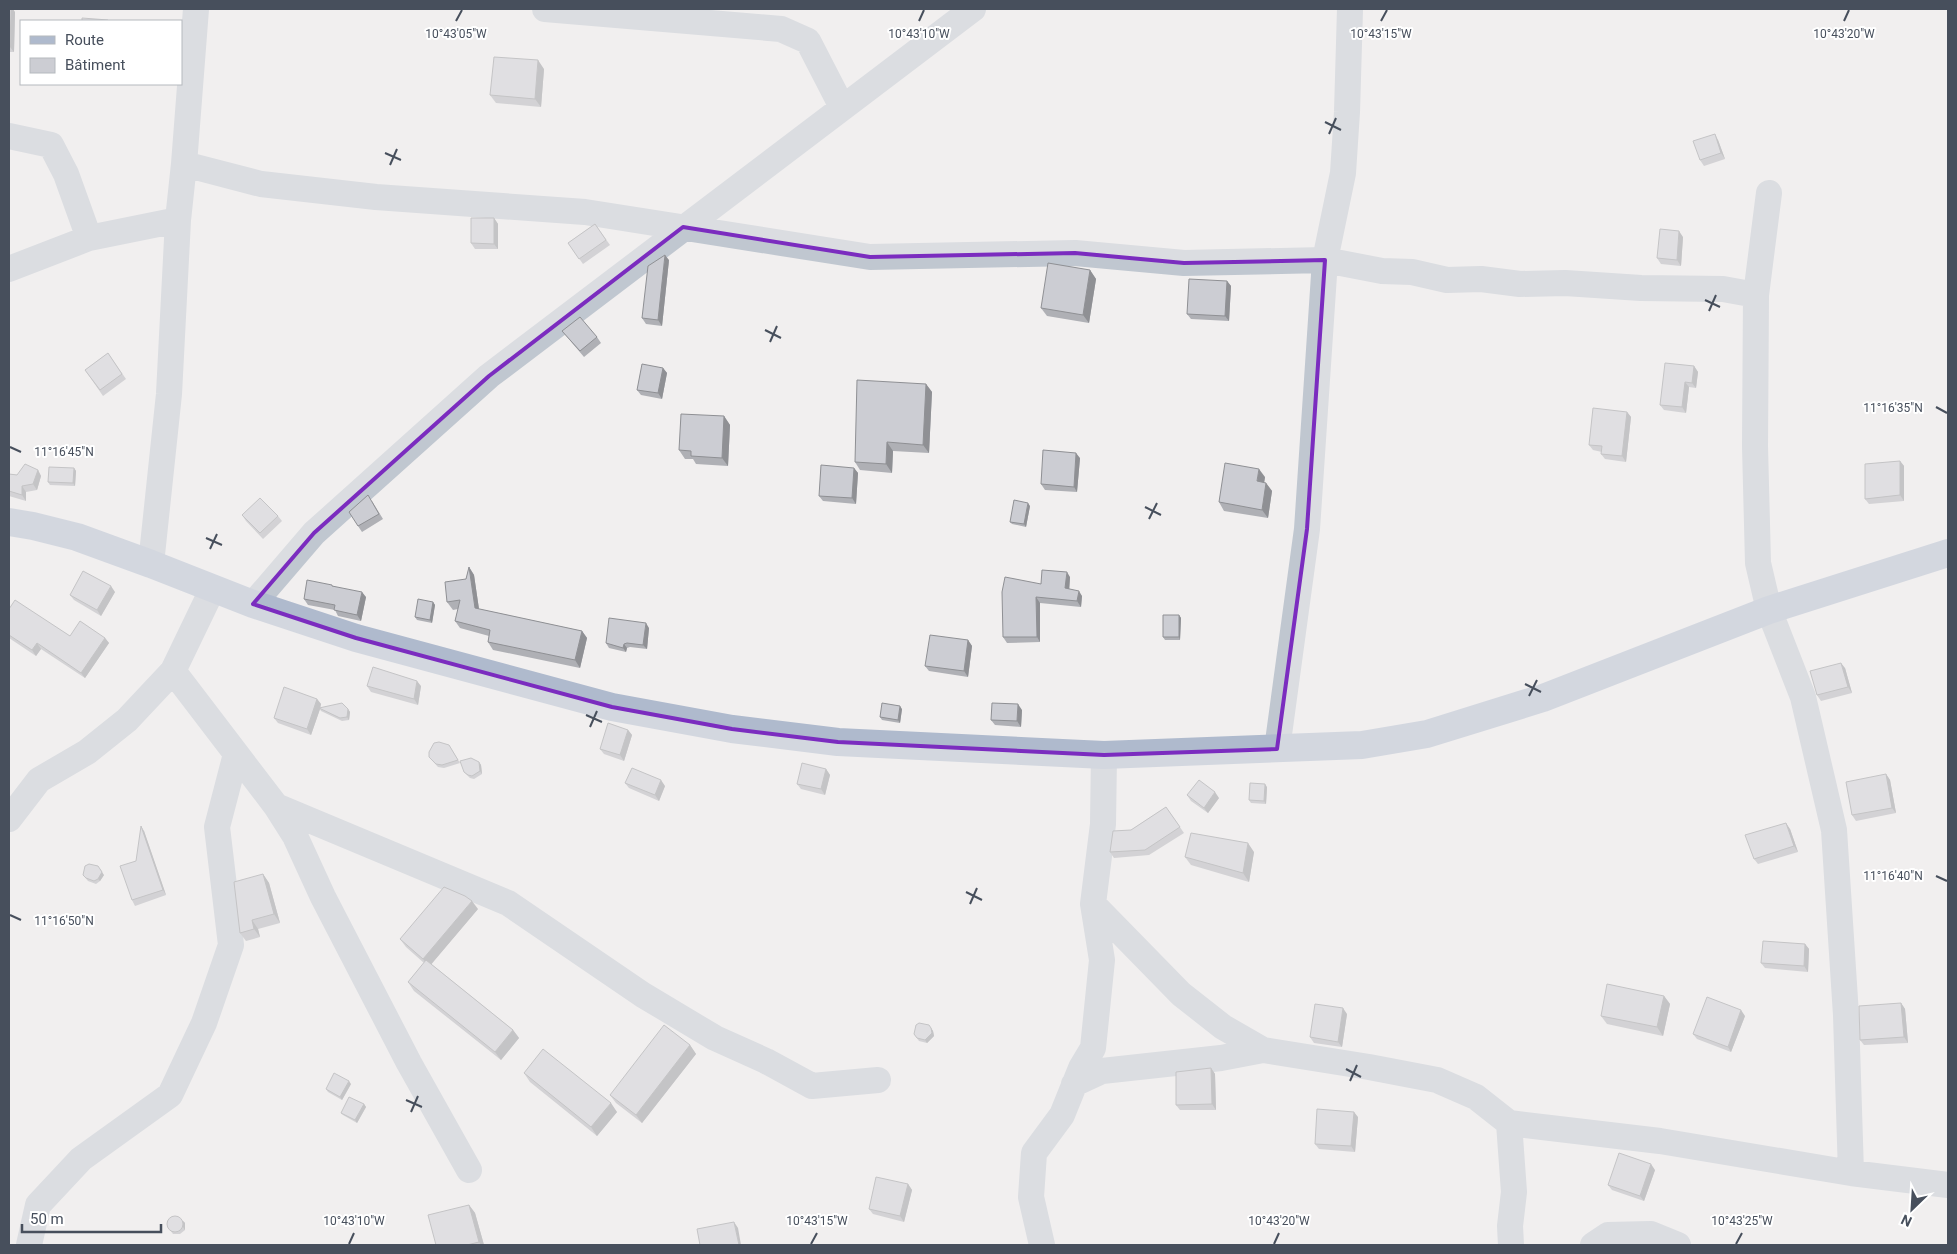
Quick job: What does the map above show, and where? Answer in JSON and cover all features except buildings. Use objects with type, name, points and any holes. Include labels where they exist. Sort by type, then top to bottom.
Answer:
[{"type":"main road","points":[[9,522],[77,537],[253,604],[356,638],[612,707],[732,729],[838,742],[1104,754],[1362,745],[1426,734],[1543,698],[1770,610],[1948,553]]},
{"type":"street","points":[[151,564],[169,394],[178,220],[196,9]]},
{"type":"street","points":[[545,9],[782,29],[808,41],[842,107]]},
{"type":"street","points":[[253,604],[314,533],[489,376],[842,107],[944,20],[973,9]]},
{"type":"street","points":[[1277,749],[1307,529],[1325,260],[1343,173],[1350,9]]},
{"type":"street","points":[[9,136],[52,145],[66,174],[89,238]]},
{"type":"street","points":[[184,164],[261,184],[376,196],[585,212],[870,257],[1075,254],[1184,263],[1325,260],[1382,271],[1412,272],[1447,280],[1481,279],[1520,284],[1565,283],[1641,288],[1723,289],[1756,295]]},
{"type":"street","points":[[1770,193],[1756,295],[1755,446],[1758,562],[1770,610],[1803,697],[1834,830],[1846,1015],[1851,1173]]},
{"type":"street","points":[[9,269],[89,238],[178,220]]},
{"type":"street","points":[[9,819],[39,780],[86,752],[127,720],[173,670],[213,588]]},
{"type":"street","points":[[173,670],[276,806],[295,836],[323,898],[409,1063],[469,1170]]},
{"type":"street","points":[[29,1245],[38,1206],[81,1159],[170,1095],[204,1024],[230,945],[217,827],[236,754]]},
{"type":"street","points":[[1042,1245],[1032,1197],[1034,1153],[1062,1114],[1081,1068],[1093,1048],[1102,960],[1093,904],[1103,824],[1104,754]]},
{"type":"street","points":[[276,806],[508,904],[643,995],[715,1038],[766,1061],[812,1086],[878,1080]]},
{"type":"street","points":[[1093,904],[1181,994],[1223,1027],[1263,1050]]},
{"type":"street","points":[[1074,1084],[1102,1071],[1221,1058],[1263,1050],[1437,1080],[1476,1096],[1509,1124],[1660,1141],[1851,1173],[1948,1185]]},
{"type":"street","points":[[1509,1124],[1514,1192],[1510,1226],[1511,1245]]},
{"type":"street","points":[[1593,1245],[1608,1235],[1678,1245]]},
{"type":"highlighted area","points":[[683,227],[870,257],[1075,253],[1184,263],[1325,260],[1307,529],[1277,749],[1104,755],[838,742],[732,729],[612,707],[356,638],[253,604],[314,533],[489,376]]}]
